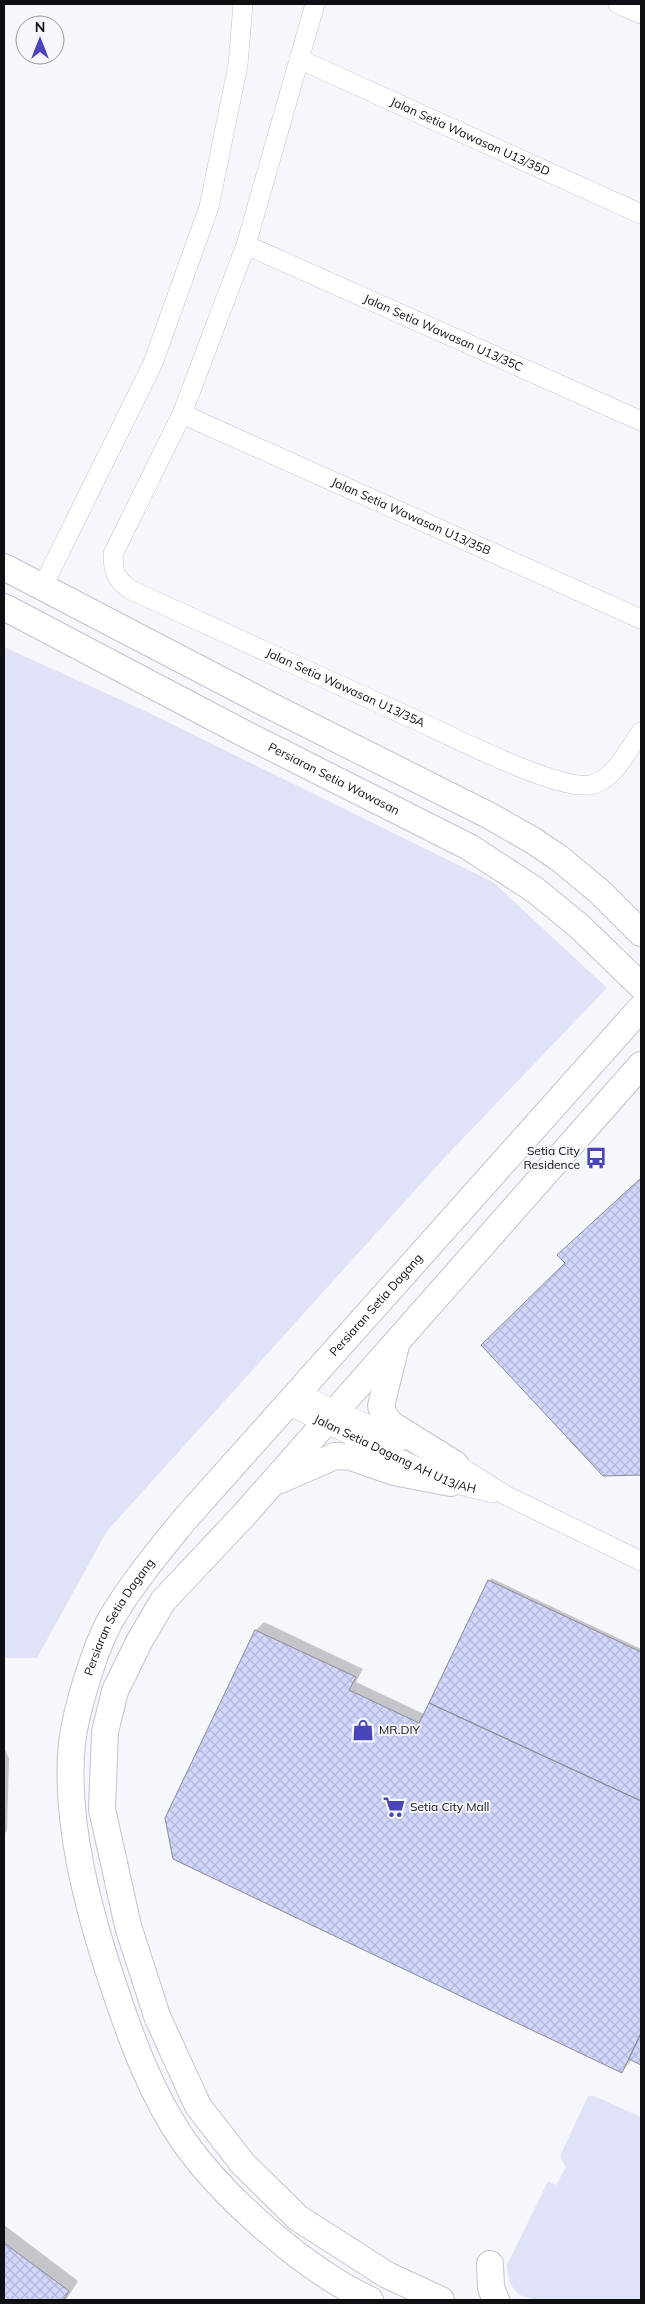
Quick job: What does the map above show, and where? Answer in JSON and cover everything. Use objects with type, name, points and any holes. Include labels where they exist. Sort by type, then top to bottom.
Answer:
[{"type":"street","points":[[54,633],[43,586],[153,363],[209,207],[238,65],[243,4]]},
{"type":"street","points":[[182,414],[246,245],[315,4]]},
{"type":"street","points":[[618,4],[641,14]]},
{"type":"street","name":"Jalan Setia Wawasan U13/35D","points":[[299,59],[641,214]]},
{"type":"street","name":"Jalan Setia Wawasan U13/35C","points":[[246,245],[641,421]]},
{"type":"street","name":"Jalan Setia Wawasan U13/35A","points":[[182,414],[113,554],[113,569],[119,582],[131,590],[482,750],[561,783],[589,785],[601,782],[611,772],[641,732]]},
{"type":"street","name":"Jalan Setia Wawasan U13/35B","points":[[182,414],[641,619]]},
{"type":"street","points":[[4,567],[261,701],[490,816],[532,840],[559,858],[600,892],[641,933]]},
{"type":"street","points":[[4,600],[43,586]]},
{"type":"street","name":"Persiaran Setia Wawasan","points":[[4,607],[245,734],[469,847],[535,890],[579,926],[635,980]]},
{"type":"street","points":[[623,1029],[632,1004],[635,980]]},
{"type":"street","name":"Persiaran Setia Dagang","points":[[370,2300],[348,2290],[292,2251],[227,2193],[185,2143],[151,2084],[131,2038],[96,1932],[72,1820],[72,1742],[86,1683],[110,1621],[140,1576],[185,1519],[641,1008]]},
{"type":"street","points":[[450,2294],[387,2275],[298,2218],[243,2164],[198,2106],[155,2010],[128,1926],[102,1809],[105,1732],[115,1690],[140,1640],[163,1601],[272,1483],[641,1065]]},
{"type":"street","points":[[396,1342],[381,1406],[384,1416],[453,1474]]},
{"type":"street","name":"Jalan Setia Dagang AH U13/AH","points":[[293,1399],[453,1474],[507,1496],[641,1561]]},
{"type":"street","points":[[272,1483],[335,1456],[351,1457],[394,1472],[453,1474]]},
{"type":"street","points":[[490,2264],[491,2288],[496,2300]]},
{"type":"shaded area","points":[[4,647],[143,710],[493,882],[607,988],[447,1155],[107,1531],[37,1658],[4,1658]]},
{"type":"shaded area","points":[[588,2096],[594,2096],[641,2117],[641,2300],[564,2301],[524,2297],[513,2288],[507,2265],[548,2181],[556,2185],[566,2167],[560,2156]]},
{"type":"building","points":[[641,1178],[641,1475],[603,1476],[481,1345],[565,1263],[557,1255]]},
{"type":"building","points":[[488,1580],[641,1652],[641,1801],[429,1703]]},
{"type":"building","points":[[255,1630],[356,1677],[349,1690],[419,1723],[429,1703],[641,1801],[641,2033],[622,2073],[173,1859],[165,1818]]},
{"type":"building","points":[[641,2033],[641,2065],[629,2059]]},
{"type":"building","points":[[4,2243],[69,2291],[63,2300],[4,2300]]},
{"type":"place","name":"Setia City Residence","points":[[596,1158]]},
{"type":"place","name":"MR.DIY","points":[[363,1730]]},
{"type":"place","name":"Setia City Mall","points":[[394,1807]]}]
